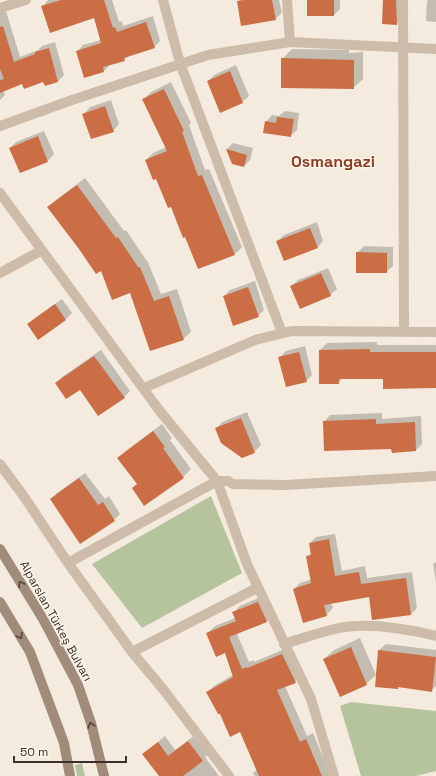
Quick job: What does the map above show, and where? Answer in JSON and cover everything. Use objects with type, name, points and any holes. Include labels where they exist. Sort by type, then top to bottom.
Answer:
[{"type":"main road","name":"Alparslan Türkeş Bulvarı","points":[[0,549],[43,619],[78,685],[91,723],[104,775]]},
{"type":"main road","points":[[0,602],[30,652],[64,743],[70,776]]},
{"type":"street","points":[[0,8],[26,0]]},
{"type":"street","points":[[163,0],[180,63],[282,334]]},
{"type":"street","points":[[287,0],[290,42]]},
{"type":"street","points":[[403,0],[404,331]]},
{"type":"street","points":[[0,126],[180,63],[208,55],[290,42],[436,49]]},
{"type":"street","points":[[0,193],[159,410],[217,481],[257,588],[311,699],[334,776]]},
{"type":"street","points":[[0,274],[42,250]]},
{"type":"street","points":[[144,388],[255,340],[292,331],[436,332]]},
{"type":"street","points":[[0,464],[26,498],[68,563],[132,652],[163,689],[229,776]]},
{"type":"street","points":[[68,563],[217,481],[228,481],[233,484],[286,485],[436,476]]},
{"type":"street","points":[[132,652],[257,588]]},
{"type":"street","points":[[284,644],[336,629],[357,626],[383,627],[436,636]]},
{"type":"green space","points":[[211,496],[242,573],[142,628],[92,564]]},
{"type":"green space","points":[[351,702],[436,711],[436,771],[416,776],[361,776],[340,706]]},
{"type":"green space","points":[[82,763],[85,776],[77,776],[75,765]]},
{"type":"building","points":[[61,0],[104,0],[113,28],[115,27],[117,32],[146,22],[155,48],[124,58],[125,61],[103,67],[104,72],[84,78],[76,51],[101,43],[94,18],[50,33],[41,6]]},
{"type":"building","points":[[272,0],[276,20],[241,26],[237,1]]},
{"type":"building","points":[[307,0],[334,0],[334,16],[307,16]]},
{"type":"building","points":[[383,0],[396,0],[397,25],[382,24]]},
{"type":"building","points":[[3,26],[14,62],[35,54],[35,52],[49,48],[58,82],[45,86],[43,82],[24,89],[22,84],[0,93],[0,80],[4,79],[0,69],[0,27]]},
{"type":"building","points":[[281,58],[354,60],[354,89],[281,88]]},
{"type":"building","points":[[230,71],[243,103],[220,113],[207,81]]},
{"type":"building","points":[[164,89],[184,131],[182,132],[198,176],[202,175],[235,255],[198,269],[185,237],[183,238],[171,207],[168,208],[156,179],[153,180],[145,160],[167,151],[142,99]]},
{"type":"building","points":[[105,106],[114,132],[91,139],[82,114]]},
{"type":"building","points":[[277,117],[294,119],[291,137],[263,133],[265,121],[276,123]]},
{"type":"building","points":[[38,136],[48,162],[20,173],[9,148]]},
{"type":"building","points":[[226,149],[247,155],[244,167],[232,164]]},
{"type":"building","points":[[77,185],[116,238],[118,237],[138,267],[140,267],[154,301],[169,296],[184,340],[150,351],[130,293],[112,300],[101,271],[96,274],[47,207]]},
{"type":"building","points":[[310,228],[318,248],[284,261],[276,241]]},
{"type":"building","points":[[356,252],[387,253],[387,273],[356,273]]},
{"type":"building","points":[[321,273],[331,296],[300,309],[290,286]]},
{"type":"building","points":[[248,287],[259,317],[233,326],[223,296]]},
{"type":"building","points":[[55,304],[66,320],[38,340],[27,324]]},
{"type":"building","points":[[370,349],[370,352],[436,352],[436,388],[383,389],[383,379],[339,379],[339,384],[319,384],[319,350]]},
{"type":"building","points":[[299,352],[307,382],[286,387],[278,357]]},
{"type":"building","points":[[94,356],[125,398],[98,416],[80,390],[66,399],[55,383]]},
{"type":"building","points":[[241,418],[255,453],[242,458],[221,443],[215,428]]},
{"type":"building","points":[[376,419],[376,424],[415,422],[416,451],[392,453],[391,449],[324,451],[323,421]]},
{"type":"building","points":[[153,431],[165,447],[163,448],[184,478],[144,506],[132,488],[137,484],[117,458]]},
{"type":"building","points":[[79,478],[98,505],[103,502],[115,521],[80,544],[50,499]]},
{"type":"building","points":[[329,539],[335,576],[359,572],[361,584],[406,578],[411,615],[372,620],[369,597],[324,605],[327,616],[303,623],[293,589],[311,583],[306,556],[311,555],[309,543]]},
{"type":"building","points":[[258,602],[267,622],[229,637],[242,669],[282,654],[296,683],[277,690],[300,742],[306,739],[322,776],[259,776],[240,732],[230,737],[220,714],[218,714],[206,692],[233,677],[225,653],[216,657],[206,633],[236,621],[232,612]]},
{"type":"building","points":[[351,647],[367,685],[340,697],[323,659]]},
{"type":"building","points":[[378,650],[436,657],[432,692],[398,687],[398,689],[375,687]]},
{"type":"building","points":[[188,741],[203,761],[183,776],[159,776],[142,754],[158,742],[168,756]]},
{"type":"district","name":"Osmangazi","points":[[333,161]]}]
